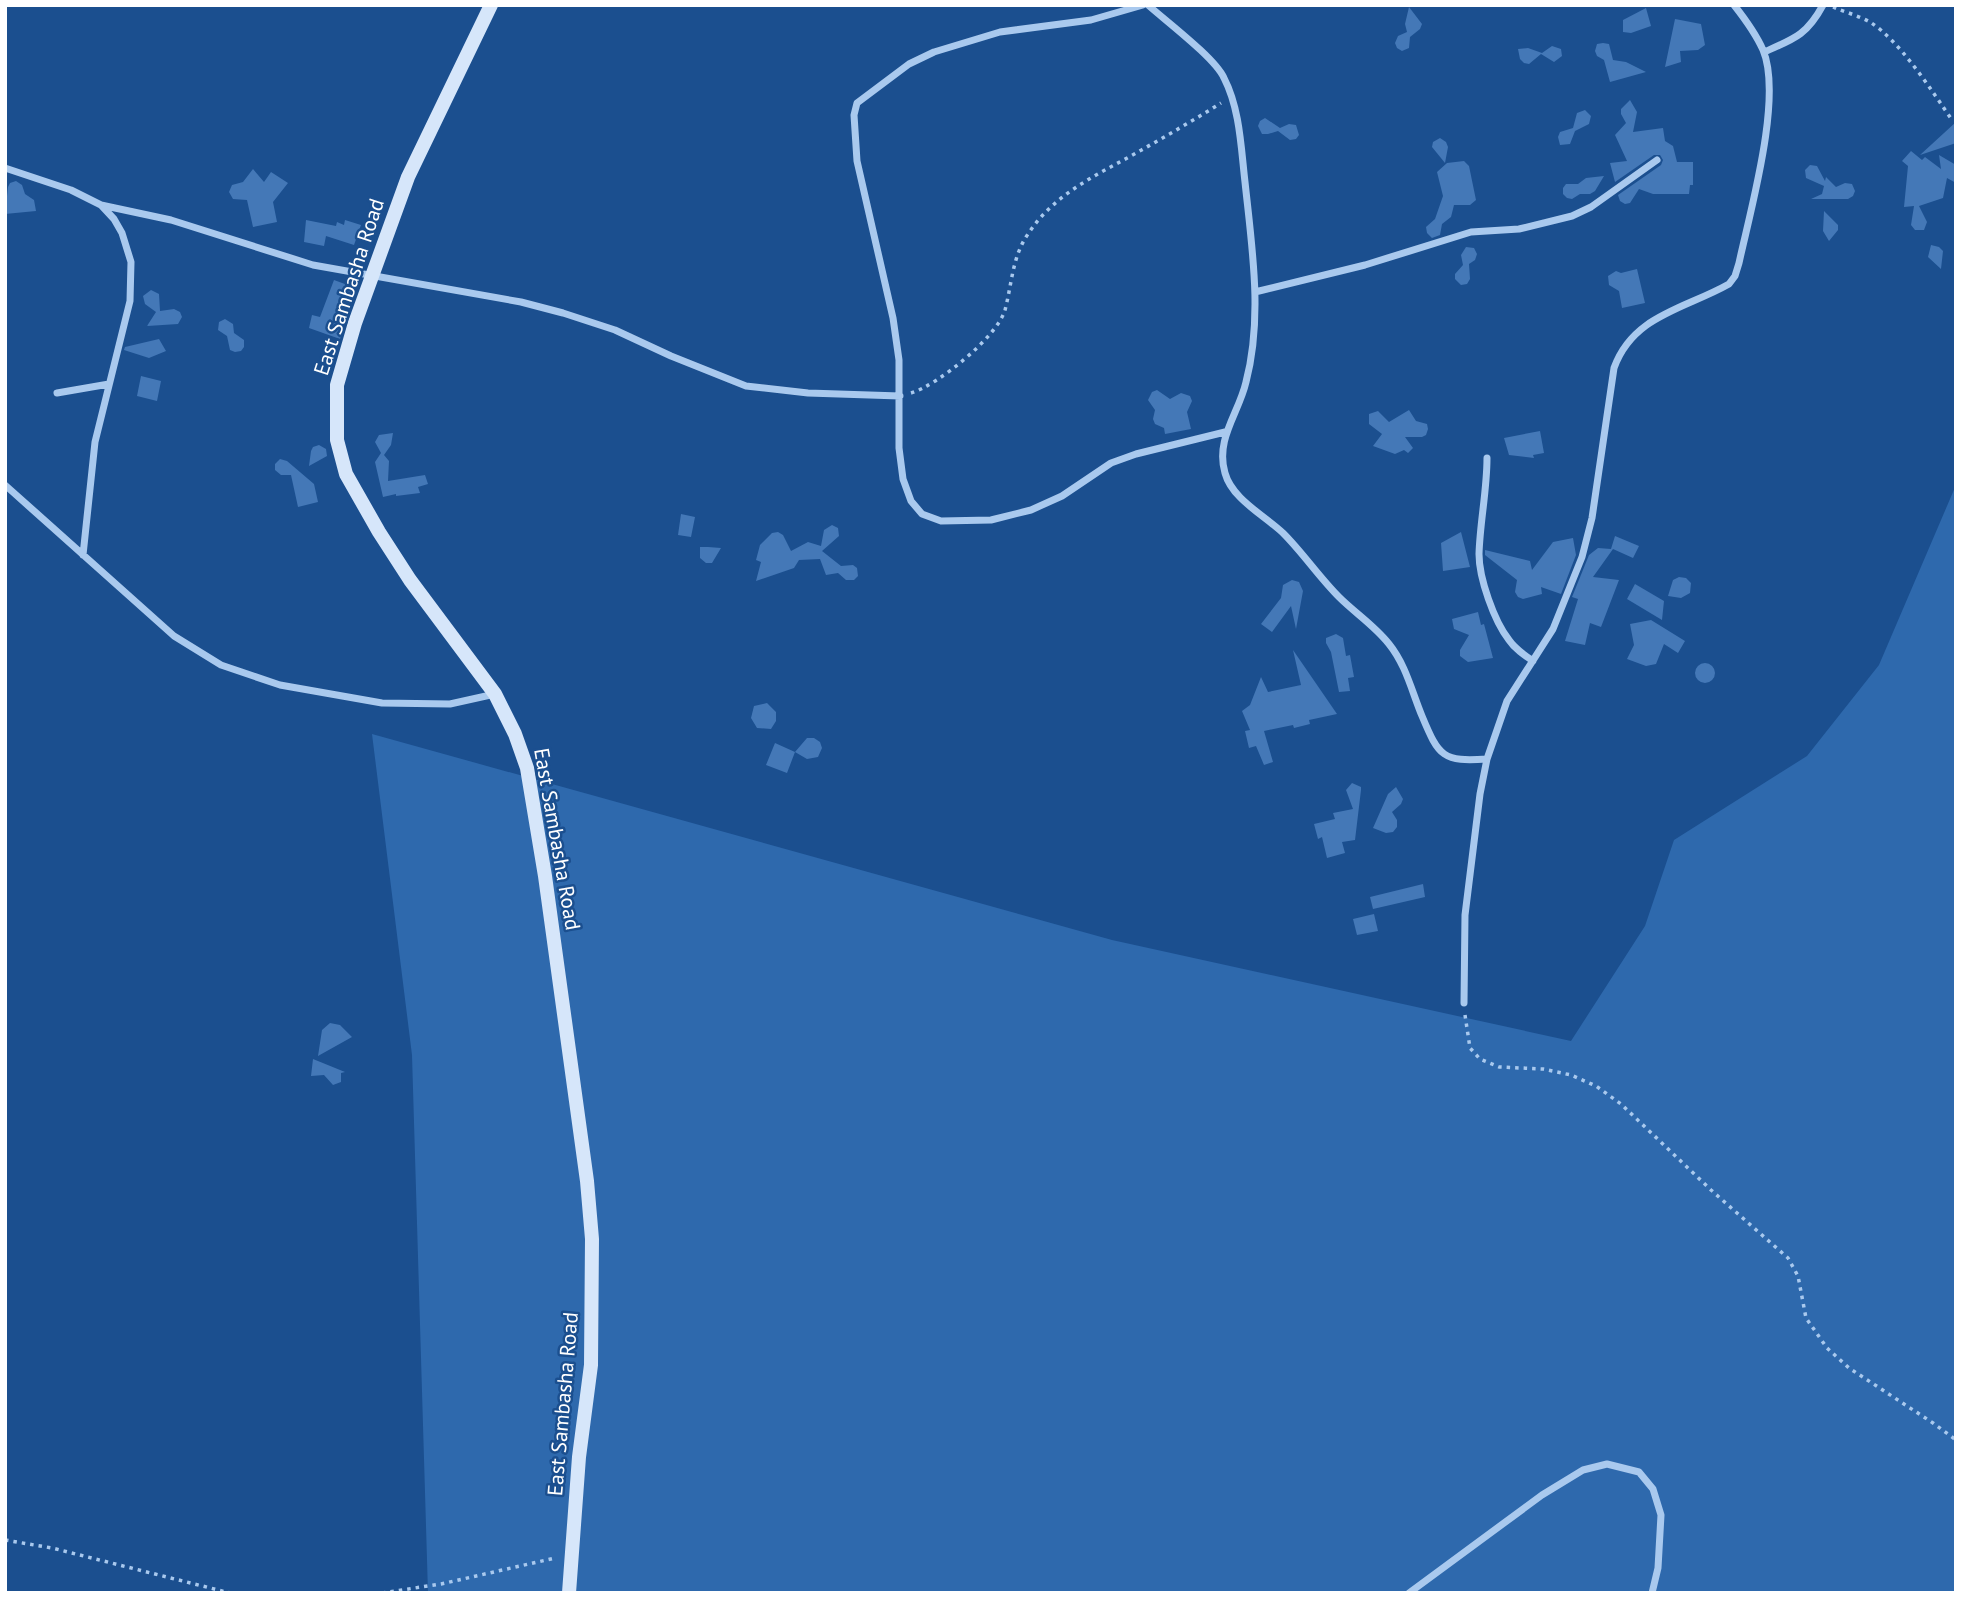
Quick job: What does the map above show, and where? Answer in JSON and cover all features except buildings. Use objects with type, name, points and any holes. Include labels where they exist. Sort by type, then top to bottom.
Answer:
[{"type":"street","name":"East Sambasha Road","points":[[491,5],[408,177],[342,360],[337,385],[337,440],[346,474],[410,580],[495,694],[511,723],[527,768],[549,904],[587,1181],[592,1239],[591,1366],[579,1457],[569,1593]]},
{"type":"street","points":[[1225,432],[1136,454],[1111,463],[1062,496],[1031,510],[991,520],[941,521],[922,514],[911,501],[903,479],[899,448],[899,360],[893,318],[857,161],[854,115],[857,103],[909,64],[933,52],[1000,32],[1091,20],[1146,5],[1213,63],[1223,76],[1232,97],[1240,136],[1255,292],[1253,341],[1247,382],[1225,432],[1222,460],[1225,476],[1236,493],[1283,533],[1339,597],[1375,628],[1391,646],[1406,673],[1422,718],[1438,749],[1447,758],[1458,761],[1487,759]]},
{"type":"street","points":[[1464,1003],[1465,915],[1487,759],[1507,701],[1553,629],[1582,557],[1592,518],[1614,368],[1620,350],[1637,332],[1662,314],[1729,284],[1735,276],[1766,136],[1769,77],[1764,52],[1734,5]]},
{"type":"street","points":[[1764,52],[1797,38],[1808,30],[1823,5]]},
{"type":"street","points":[[1255,292],[1365,265],[1471,232],[1519,229],[1572,216],[1591,207],[1657,160]]},
{"type":"street","points":[[5,168],[71,190],[101,205],[171,220],[313,265],[521,302],[563,313],[615,330],[746,386],[808,393],[900,396]]},
{"type":"street","points":[[83,555],[95,442],[130,302],[132,279],[131,262],[122,233],[101,205]]},
{"type":"street","points":[[57,393],[109,384]]},
{"type":"street","points":[[1487,458],[1487,487],[1479,555],[1481,573],[1493,609],[1508,640],[1533,661]]},
{"type":"street","points":[[5,485],[174,636],[221,665],[280,685],[382,703],[450,704],[495,694]]},
{"type":"street","points":[[1409,1593],[1542,1496],[1583,1470],[1607,1464],[1639,1472],[1653,1489],[1661,1516],[1658,1568],[1652,1593]]},
{"type":"path","points":[[1828,5],[1870,22],[1922,77],[1952,120]]},
{"type":"path","points":[[900,396],[938,381],[972,352],[998,323],[1005,310],[1019,249],[1037,221],[1056,201],[1084,181],[1232,97]]},
{"type":"path","points":[[1464,1003],[1465,1030],[1470,1048],[1480,1059],[1499,1067],[1543,1069],[1571,1075],[1596,1086],[1621,1104],[1711,1190],[1788,1258],[1798,1276],[1807,1318],[1827,1349],[1849,1368],[1956,1440]]},
{"type":"path","points":[[5,1541],[52,1548],[230,1593]]},
{"type":"path","points":[[382,1593],[441,1584],[571,1555]]},
{"type":"shaded area","points":[[1956,485],[1956,1593],[428,1593],[412,1055],[372,734],[1112,940],[1571,1041],[1645,926],[1674,840],[1807,756],[1879,665]]}]
